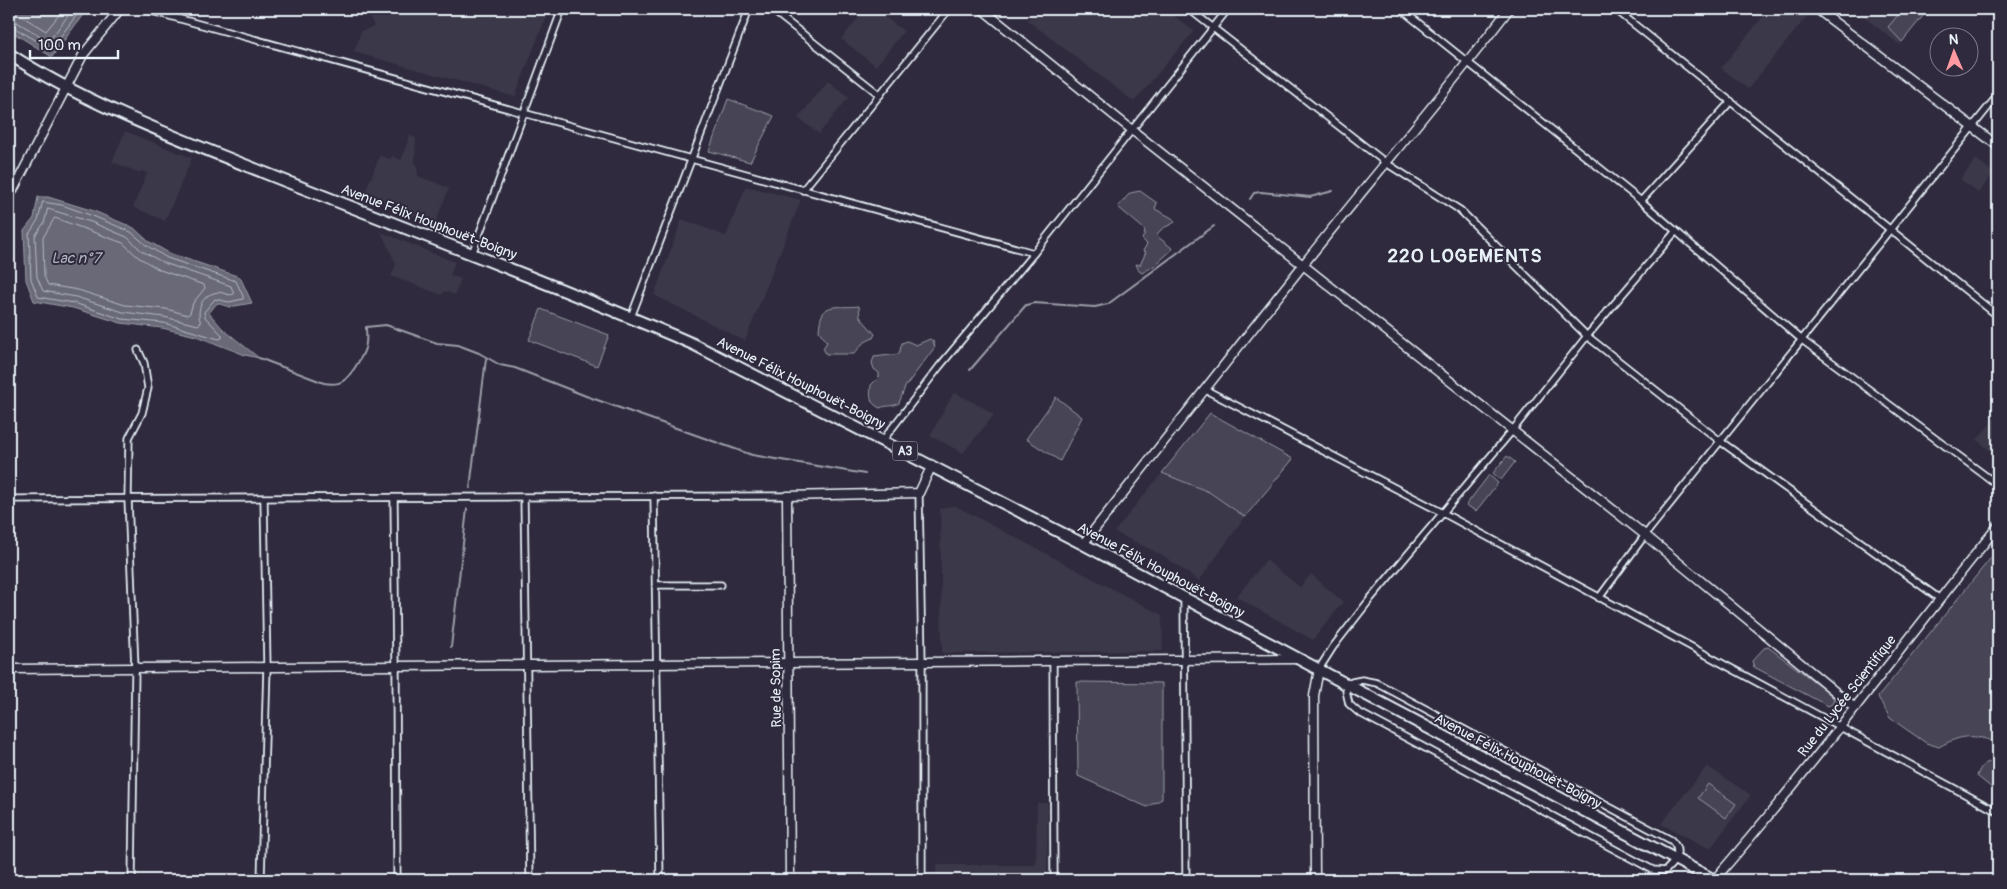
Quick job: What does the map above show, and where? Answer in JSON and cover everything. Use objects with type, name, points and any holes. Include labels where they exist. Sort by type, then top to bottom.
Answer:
[{"type":"highway","name":"Avenue Félix Houphouët-Boigny","points":[[9,54],[66,87],[114,111],[205,149],[631,317],[693,344],[1083,544],[1714,880]]},
{"type":"street","points":[[9,198],[83,55],[120,9]]},
{"type":"street","points":[[144,9],[1034,253]]},
{"type":"street","points":[[472,254],[562,9]]},
{"type":"street","points":[[631,317],[749,9]]},
{"type":"street","points":[[771,9],[880,95]]},
{"type":"street","points":[[803,190],[950,9]]},
{"type":"street","points":[[982,9],[1132,130],[1645,535],[1855,708]]},
{"type":"street","points":[[1189,9],[1386,163],[1460,210],[1588,336],[1720,442],[1940,599]]},
{"type":"street","points":[[883,440],[957,345],[1034,253],[1228,9]]},
{"type":"street","points":[[1401,9],[1641,201],[1802,340],[1998,485]]},
{"type":"street","points":[[1083,544],[1206,390],[1303,264],[1510,9]]},
{"type":"street","points":[[1615,9],[1998,316]]},
{"type":"street","points":[[1817,9],[1998,146]]},
{"type":"street","points":[[1599,598],[1645,535],[1998,95]]},
{"type":"street","points":[[1641,201],[1731,102]]},
{"type":"street","points":[[1316,880],[1314,696],[1319,669],[1338,640],[1676,231]]},
{"type":"street","points":[[132,880],[135,668],[128,499],[129,438],[142,413],[148,388],[144,364],[138,350]]},
{"type":"street","points":[[1206,390],[1443,513],[1998,812]]},
{"type":"street","points":[[922,880],[922,662],[919,492],[932,465]]},
{"type":"street","points":[[9,499],[787,496],[919,492]]},
{"type":"street","points":[[654,496],[660,880]]},
{"type":"street","name":"Rue de Sopim","points":[[787,496],[790,880]]},
{"type":"street","points":[[524,498],[530,880]]},
{"type":"street","points":[[261,880],[267,667],[264,499]]},
{"type":"street","points":[[394,499],[397,880]]},
{"type":"street","name":"Rue du Lycée Scientifique","points":[[1714,880],[1855,708],[1998,526]]},
{"type":"street","points":[[656,585],[721,585]]},
{"type":"street","points":[[1184,598],[1186,879]]},
{"type":"street","points":[[9,669],[1299,659]]},
{"type":"street","points":[[1053,661],[1054,880]]},
{"type":"street","points":[[1362,680],[1378,683],[1671,840],[1676,844],[1678,851],[1676,861],[1665,870],[1653,870],[1508,794],[1352,708],[1347,700],[1346,692],[1348,686],[1362,680]]},
{"type":"street","points":[[1095,880],[1271,880]]},
{"type":"shaded area","points":[[365,9],[549,9],[515,97],[354,52],[361,31],[374,26]]},
{"type":"shaded area","points":[[866,9],[892,9],[885,17],[904,31],[876,66],[841,39]]},
{"type":"shaded area","points":[[1036,9],[1165,9],[1194,31],[1134,102],[1027,20]]},
{"type":"shaded area","points":[[1769,9],[1800,9],[1808,15],[1748,89],[1721,68]]},
{"type":"shaded area","points":[[1853,9],[1924,9],[1927,11],[1900,45]]},
{"type":"shaded area","points":[[1903,9],[1924,9],[1927,11],[1902,42],[1888,27]]},
{"type":"shaded area","points":[[828,81],[849,97],[819,134],[798,118]]},
{"type":"shaded area","points":[[728,99],[774,116],[750,162],[709,151]]},
{"type":"shaded area","points":[[125,131],[192,158],[165,221],[133,207],[147,173],[141,171],[140,173],[112,162]]},
{"type":"shaded area","points":[[410,135],[416,138],[415,163],[417,164],[418,176],[449,188],[435,224],[363,197],[380,155],[390,159],[392,156],[401,160]]},
{"type":"shaded area","points":[[1976,159],[1994,173],[1978,193],[1960,179]]},
{"type":"shaded area","points":[[746,186],[801,200],[745,341],[654,295],[682,219],[726,236]]},
{"type":"shaded area","points":[[1140,191],[1157,203],[1155,209],[1172,218],[1175,222],[1162,229],[1157,236],[1173,249],[1154,266],[1142,273],[1136,264],[1140,265],[1146,252],[1143,251],[1147,244],[1142,239],[1145,233],[1144,229],[1118,207],[1130,193]]},
{"type":"shaded area","points":[[381,232],[455,262],[450,275],[461,279],[455,295],[444,291],[442,295],[391,276],[396,264]]},
{"type":"shaded area","points":[[859,306],[860,317],[875,334],[873,338],[863,343],[854,354],[826,354],[823,348],[827,342],[819,331],[823,314],[830,308]]},
{"type":"shaded area","points":[[541,309],[609,335],[597,366],[529,340]]},
{"type":"shaded area","points":[[930,339],[935,347],[905,387],[899,403],[880,408],[876,406],[871,396],[871,385],[879,377],[879,373],[874,369],[872,363],[874,357],[899,354],[902,343],[907,341],[916,345]]},
{"type":"shaded area","points":[[954,392],[994,415],[963,453],[930,436]]},
{"type":"shaded area","points":[[1056,397],[1082,417],[1060,461],[1026,439]]},
{"type":"shaded area","points":[[1210,413],[1293,459],[1245,517],[1209,492],[1162,473]]},
{"type":"shaded area","points":[[1998,414],[1998,457],[1977,440]]},
{"type":"shaded area","points":[[1507,456],[1515,462],[1501,480],[1493,473]]},
{"type":"shaded area","points":[[1162,473],[1209,492],[1245,517],[1199,581],[1162,555],[1114,532]]},
{"type":"shaded area","points":[[1489,475],[1498,483],[1476,511],[1466,505]]},
{"type":"shaded area","points":[[954,505],[1162,615],[1163,651],[942,653],[940,509]]},
{"type":"shaded area","points":[[1998,549],[1998,743],[1982,738],[1968,737],[1939,747],[1926,743],[1890,718],[1878,697]]},
{"type":"shaded area","points":[[1266,560],[1300,587],[1311,574],[1343,602],[1313,640],[1236,597]]},
{"type":"shaded area","points":[[1768,647],[1827,691],[1834,699],[1832,704],[1828,706],[1754,667],[1752,661],[1764,648]]},
{"type":"shaded area","points":[[1077,682],[1162,683],[1162,799],[1147,807],[1078,776]]},
{"type":"shaded area","points":[[1998,760],[1998,793],[1977,776],[1984,764]]},
{"type":"shaded area","points":[[1707,766],[1751,795],[1710,849],[1661,824]]},
{"type":"shaded area","points":[[1708,784],[1736,804],[1726,818],[1698,798]]},
{"type":"shaded area","points":[[1037,803],[1048,803],[1047,880],[936,880],[936,865],[1036,865]]},
{"type":"water","points":[[9,9],[87,9],[52,57],[9,30]]},
{"type":"water","name":"Lac n°7","points":[[38,197],[48,197],[94,211],[134,228],[148,241],[169,253],[240,277],[252,303],[229,307],[217,303],[209,313],[223,329],[259,358],[245,355],[196,336],[162,328],[121,323],[73,308],[34,301],[26,280],[24,231],[34,218]]},
{"type":"waterway","points":[[1250,199],[1254,193],[1261,192],[1310,197],[1333,191]]},
{"type":"waterway","points":[[970,370],[1026,305],[1034,303],[1095,307],[1108,304],[1214,226]]},
{"type":"waterway","points":[[259,358],[324,383],[338,383],[350,374],[361,358],[365,347],[366,327],[386,325],[437,343],[458,345],[479,353],[500,365],[515,368],[586,396],[752,455],[865,474]]},
{"type":"waterway","points":[[470,488],[486,359]]},
{"type":"waterway","points":[[451,647],[467,509]]},
{"type":"district","name":"220 LOGEMENTS","points":[[1465,256]]}]
